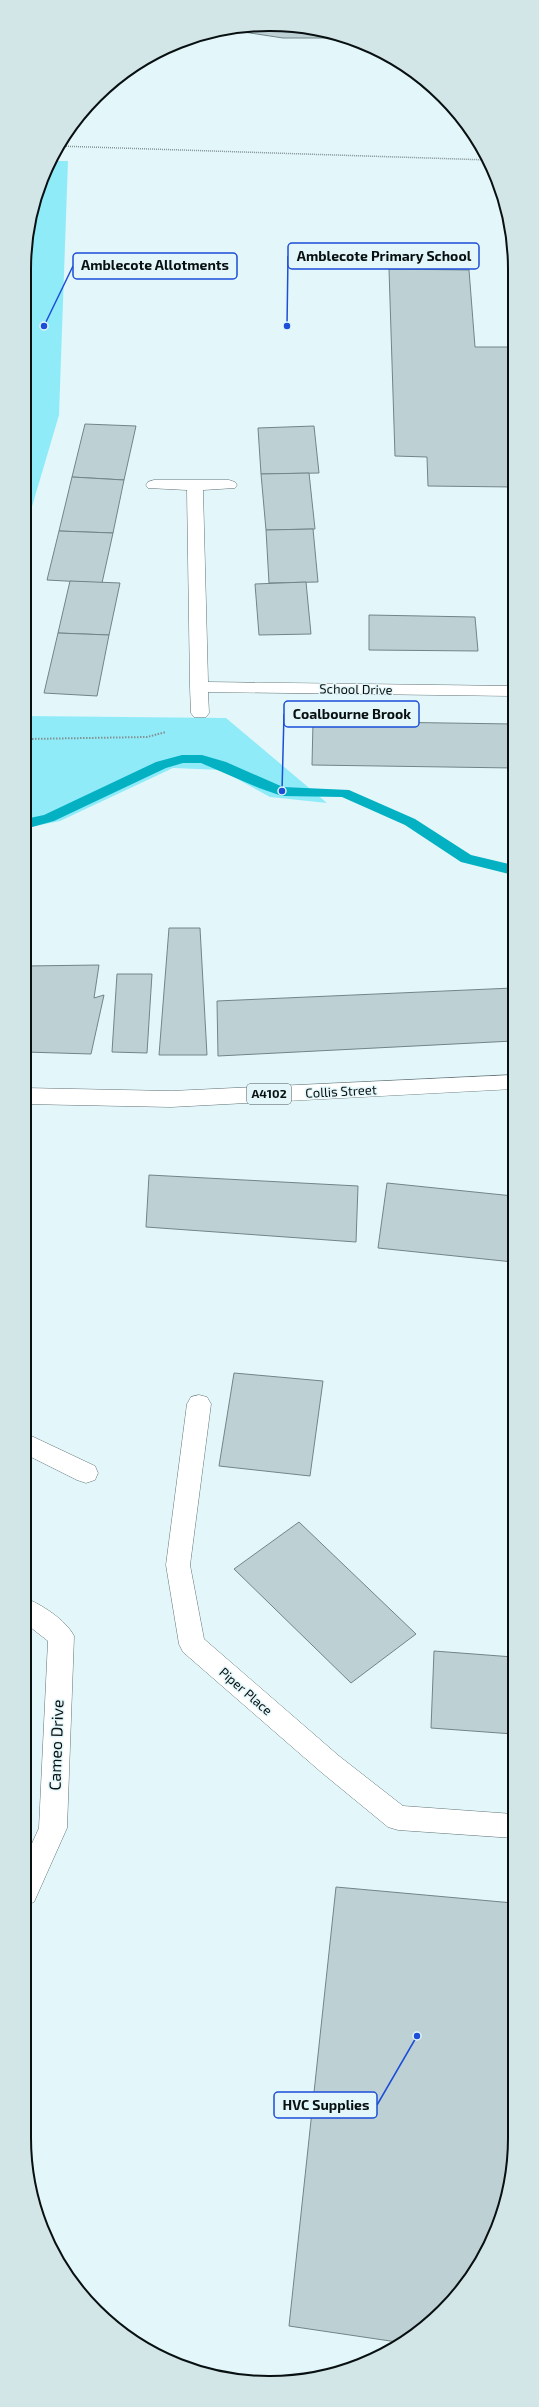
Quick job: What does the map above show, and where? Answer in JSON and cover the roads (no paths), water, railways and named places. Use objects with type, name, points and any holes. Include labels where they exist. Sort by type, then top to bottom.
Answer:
[{"type":"street","points":[[154,485],[229,485]]},
{"type":"street","points":[[195,485],[200,713]]},
{"type":"street","name":"School Drive","points":[[199,687],[508,691]]},
{"type":"street","name":"Collis Street","points":[[31,1096],[171,1099],[508,1082]]},
{"type":"street","name":"Piper Place","points":[[199,1404],[178,1565],[192,1644],[330,1764],[398,1818],[508,1826]]},
{"type":"street","points":[[31,1446],[86,1473]]},
{"type":"street","name":"Cameo Drive","points":[[31,1614],[61,1636],[53,1828],[31,1877]]},
{"type":"waterway","points":[[31,822],[49,818],[161,765],[182,759],[202,759],[221,765],[264,785],[282,791],[344,793],[410,822],[466,859],[508,869]]},
{"type":"place","name":"Amblecote Allotments","points":[[44,326]]},
{"type":"place","name":"Amblecote Primary School","points":[[287,326]]},
{"type":"place","name":"Coalbourne Brook","points":[[282,791]]},
{"type":"place","name":"HVC Supplies","points":[[417,2036]]}]
